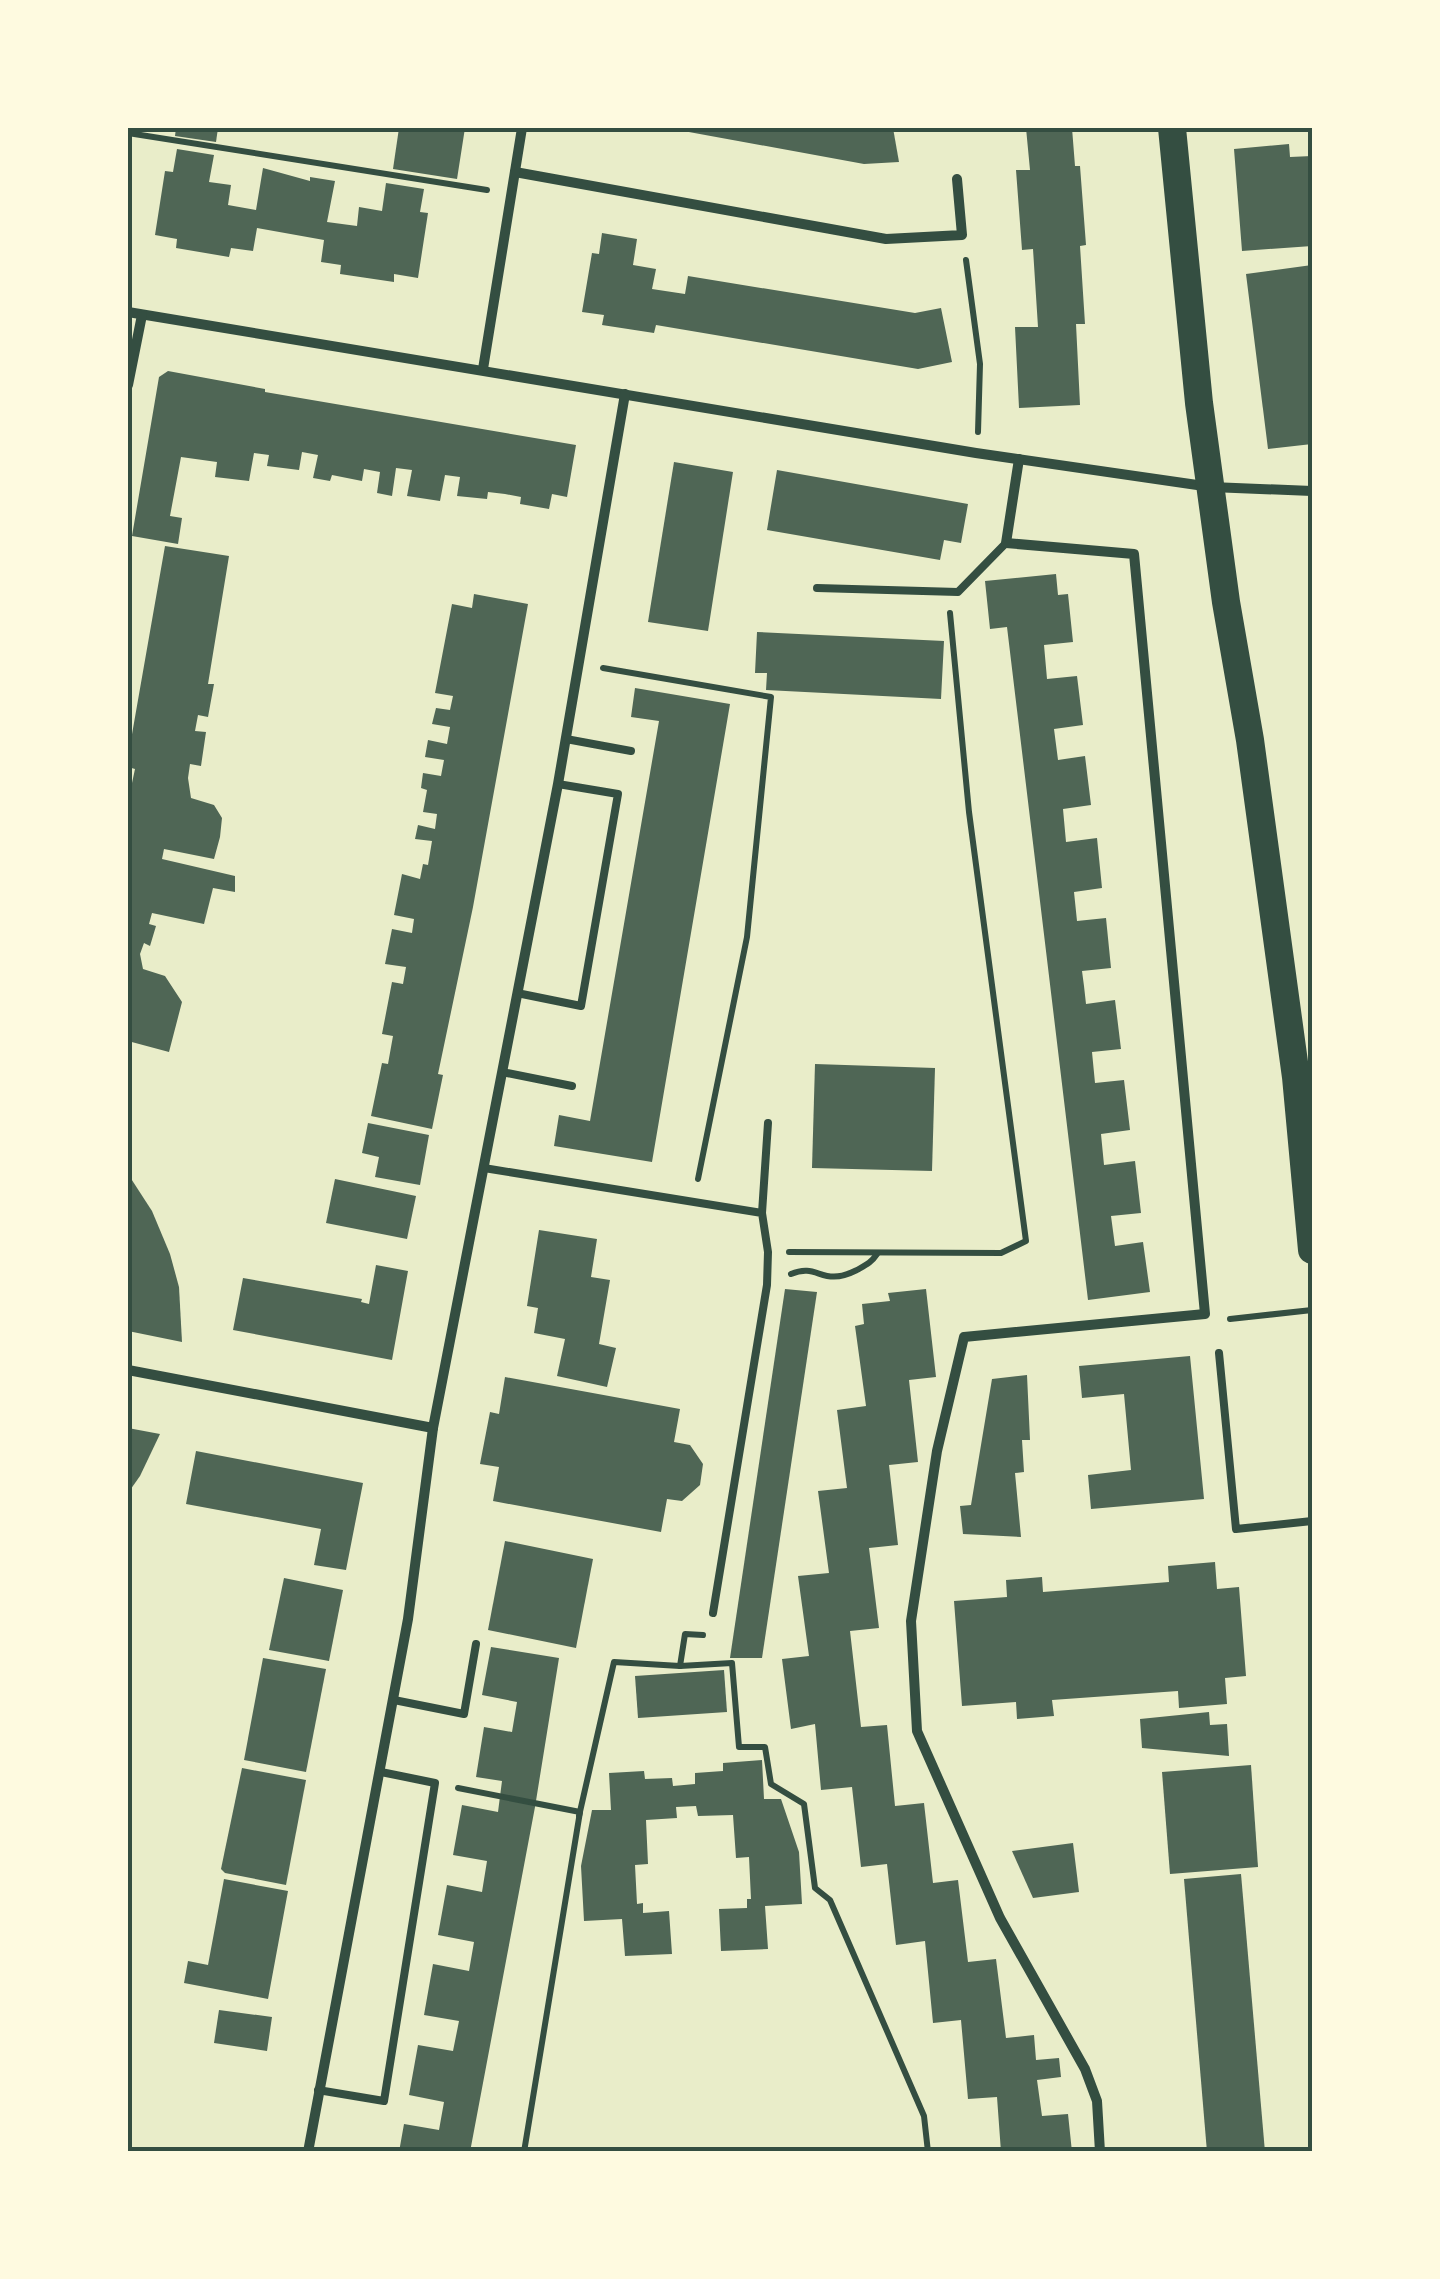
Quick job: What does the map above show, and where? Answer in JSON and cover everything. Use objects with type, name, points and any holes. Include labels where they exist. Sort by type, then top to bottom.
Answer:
[{"type":"highway","points":[[1172,128],[1210,487],[1308,1147],[1312,1250]]},
{"type":"street","points":[[483,369],[522,128]]},
{"type":"street","points":[[515,172],[886,239],[962,235],[958,179]]},
{"type":"street","points":[[128,312],[976,453],[1210,487],[1312,491]]},
{"type":"street","points":[[128,385],[142,315]]},
{"type":"street","points":[[308,2152],[408,1619],[433,1428],[558,784],[624,394]]},
{"type":"street","points":[[1018,459],[1006,543],[1134,554],[1205,1314],[964,1337],[938,1451],[911,1621],[913,1679],[917,1731],[1000,1918],[1085,2069],[1097,2101],[1100,2152]]},
{"type":"street","points":[[128,1370],[433,1428]]},
{"type":"lane","points":[[817,588],[958,592],[1006,543]]},
{"type":"lane","points":[[566,739],[631,752]]},
{"type":"lane","points":[[518,994],[581,1006],[618,794],[558,784]]},
{"type":"lane","points":[[502,1072],[572,1086]]},
{"type":"lane","points":[[713,1613],[767,1284],[768,1252],[762,1213],[768,1122]]},
{"type":"lane","points":[[484,1168],[762,1213]]},
{"type":"lane","points":[[1219,1353],[1236,1528],[1312,1521]]},
{"type":"lane","points":[[394,1700],[464,1714],[476,1644]]},
{"type":"lane","points":[[318,2090],[384,2101],[434,1783],[381,1772]]},
{"type":"path","points":[[128,132],[510,194]]},
{"type":"path","points":[[962,235],[980,364],[976,453]]},
{"type":"path","points":[[792,1252],[1002,1253],[1026,1241],[968,812],[948,592]]},
{"type":"path","points":[[576,664],[772,698],[747,937],[698,1178]]},
{"type":"path","points":[[767,1284],[802,1270],[840,1278],[871,1263],[877,1254]]},
{"type":"path","points":[[1262,1315],[1312,1310]]},
{"type":"path","points":[[680,1666],[685,1634]]},
{"type":"path","points":[[524,2152],[579,1816],[614,1662],[680,1666],[732,1663],[739,1747],[764,1747],[771,1784],[804,1804],[815,1888],[830,1900],[924,2116],[928,2152]]},
{"type":"path","points":[[434,1783],[580,1812],[579,1816]]},
{"type":"building","points":[[176,128],[218,128],[216,142],[175,136]]},
{"type":"building","points":[[399,128],[465,128],[457,179],[393,169]]},
{"type":"building","points":[[667,128],[893,128],[899,162],[864,164]]},
{"type":"building","points":[[1026,128],[1072,128],[1075,166],[1080,166],[1086,245],[1080,246],[1085,324],[1076,324],[1080,405],[1019,408],[1015,327],[1038,327],[1033,249],[1022,250],[1016,170],[1030,170]]},
{"type":"building","points":[[1289,144],[1290,157],[1312,156],[1312,246],[1242,251],[1234,149]]},
{"type":"building","points":[[177,149],[214,155],[209,182],[231,185],[228,205],[256,210],[263,168],[310,181],[310,177],[335,181],[327,222],[357,226],[359,207],[382,211],[386,183],[424,189],[420,212],[428,213],[418,278],[394,274],[394,282],[340,274],[341,265],[321,262],[324,240],[257,228],[253,251],[231,248],[229,257],[176,248],[177,239],[155,235],[165,171],[173,172]]},
{"type":"building","points":[[602,233],[637,239],[633,265],[656,269],[652,289],[685,294],[688,276],[915,313],[941,308],[952,362],[918,369],[656,325],[654,333],[602,325],[604,315],[582,312],[592,253],[599,254]]},
{"type":"building","points":[[1312,265],[1312,444],[1268,449],[1246,274]]},
{"type":"building","points":[[168,371],[265,392],[576,445],[567,497],[552,494],[549,509],[520,504],[521,497],[505,494],[488,492],[487,499],[457,496],[460,477],[445,475],[440,501],[407,496],[412,470],[396,468],[392,496],[377,493],[380,472],[364,469],[362,481],[332,475],[330,481],[313,478],[318,455],[302,452],[299,470],[267,466],[269,455],[254,453],[249,481],[215,477],[217,462],[181,457],[170,516],[182,518],[178,544],[132,536],[159,377]]},
{"type":"building","points":[[674,462],[733,472],[708,631],[648,622]]},
{"type":"building","points":[[777,470],[968,504],[961,543],[944,540],[940,560],[767,530]]},
{"type":"building","points":[[165,546],[229,556],[208,684],[214,684],[208,717],[198,715],[195,731],[206,732],[201,766],[190,764],[188,778],[191,798],[214,805],[222,818],[220,837],[214,859],[164,849],[162,859],[235,876],[235,892],[213,888],[204,924],[152,913],[149,924],[156,926],[150,946],[144,943],[140,954],[143,969],[165,976],[182,1002],[169,1052],[128,1041],[128,782],[132,783],[135,769],[128,767],[128,757]]},
{"type":"building","points":[[1056,574],[1058,595],[1068,594],[1073,642],[1044,645],[1047,679],[1077,676],[1083,725],[1054,729],[1058,760],[1085,756],[1091,805],[1063,809],[1066,842],[1097,838],[1102,888],[1074,892],[1077,921],[1106,918],[1111,968],[1082,971],[1086,1004],[1115,1000],[1121,1049],[1092,1052],[1095,1083],[1124,1080],[1130,1130],[1101,1134],[1104,1165],[1135,1161],[1141,1213],[1111,1216],[1115,1246],[1143,1242],[1150,1292],[1088,1300],[1007,627],[990,629],[985,581]]},
{"type":"building","points":[[474,594],[528,604],[438,1074],[443,1075],[432,1129],[371,1116],[382,1063],[388,1064],[393,1036],[382,1034],[392,982],[403,984],[406,967],[385,964],[392,929],[412,933],[414,919],[394,915],[402,874],[420,879],[423,864],[428,865],[432,841],[415,839],[418,825],[435,829],[437,814],[423,812],[427,790],[421,788],[423,773],[441,776],[444,760],[425,757],[428,740],[447,744],[450,727],[432,724],[436,708],[450,710],[453,696],[435,693],[452,604],[472,608]]},
{"type":"building","points":[[757,632],[944,641],[941,699],[766,690],[767,673],[755,673]]},
{"type":"building","points":[[635,688],[730,704],[652,1162],[554,1146],[559,1115],[590,1121],[659,721],[631,717]]},
{"type":"building","points":[[815,1064],[935,1068],[932,1171],[812,1168]]},
{"type":"building","points":[[368,1123],[429,1135],[420,1185],[375,1177],[379,1157],[362,1153]]},
{"type":"building","points":[[128,1174],[152,1211],[170,1254],[179,1287],[182,1342],[128,1331]]},
{"type":"building","points":[[335,1179],[416,1196],[407,1239],[326,1223]]},
{"type":"building","points":[[539,1230],[597,1239],[591,1277],[610,1280],[599,1344],[616,1348],[607,1387],[557,1376],[565,1339],[534,1333],[538,1308],[527,1306]]},
{"type":"building","points":[[376,1265],[408,1271],[392,1360],[233,1330],[243,1278],[362,1299],[361,1302],[369,1304]]},
{"type":"building","points":[[785,1289],[817,1292],[762,1658],[730,1658]]},
{"type":"building","points":[[926,1289],[936,1377],[909,1380],[918,1462],[889,1465],[898,1545],[869,1548],[879,1628],[850,1631],[861,1727],[887,1725],[895,1806],[924,1803],[933,1883],[958,1880],[968,1962],[996,1959],[1006,2038],[1034,2035],[1036,2060],[1059,2058],[1061,2077],[1037,2080],[1042,2116],[1068,2114],[1072,2152],[1001,2152],[997,2097],[968,2099],[961,2020],[933,2023],[925,1941],[896,1945],[887,1864],[861,1867],[852,1787],[821,1790],[815,1724],[791,1729],[782,1659],[809,1656],[798,1576],[829,1573],[818,1491],[847,1488],[837,1410],[866,1406],[855,1326],[864,1324],[862,1304],[890,1301],[888,1293]]},
{"type":"building","points":[[1190,1356],[1204,1499],[1091,1509],[1088,1475],[1131,1470],[1124,1394],[1082,1398],[1079,1366]]},
{"type":"building","points":[[1027,1375],[1030,1440],[1022,1440],[1024,1472],[1015,1473],[1021,1537],[963,1534],[960,1506],[971,1505],[992,1379]]},
{"type":"building","points":[[505,1377],[680,1409],[674,1442],[690,1445],[703,1464],[700,1485],[682,1501],[667,1499],[661,1532],[493,1501],[499,1467],[480,1464],[490,1412],[499,1414]]},
{"type":"building","points":[[128,1428],[160,1434],[128,1493]]},
{"type":"building","points":[[196,1451],[363,1483],[346,1570],[314,1565],[321,1529],[186,1504]]},
{"type":"building","points":[[505,1541],[593,1559],[576,1648],[488,1630]]},
{"type":"building","points":[[1215,1562],[1217,1589],[1239,1587],[1246,1676],[1225,1678],[1227,1704],[1179,1708],[1178,1691],[1052,1700],[1054,1716],[1017,1719],[1016,1702],[962,1706],[954,1601],[1007,1597],[1006,1580],[1042,1577],[1043,1592],[1169,1582],[1168,1566]]},
{"type":"building","points":[[284,1578],[343,1590],[329,1661],[269,1650]]},
{"type":"building","points":[[491,1647],[559,1658],[535,1807],[470,2152],[399,2152],[404,2124],[439,2130],[444,2102],[409,2095],[418,2045],[453,2051],[459,2021],[424,2015],[433,1964],[469,1971],[474,1942],[438,1935],[447,1885],[482,1892],[487,1861],[453,1855],[462,1805],[498,1812],[502,1781],[476,1777],[484,1727],[512,1732],[517,1702],[482,1695]]},
{"type":"building","points":[[263,1658],[326,1669],[306,1772],[244,1760]]},
{"type":"building","points":[[724,1670],[727,1712],[638,1718],[635,1676]]},
{"type":"building","points":[[1209,1712],[1210,1725],[1227,1724],[1229,1756],[1142,1748],[1140,1719]]},
{"type":"building","points":[[762,1760],[764,1799],[781,1799],[799,1852],[802,1904],[765,1906],[768,1949],[721,1951],[719,1909],[747,1908],[747,1899],[751,1899],[749,1857],[736,1858],[733,1815],[698,1816],[696,1806],[676,1807],[677,1818],[646,1820],[648,1864],[635,1865],[637,1904],[643,1903],[643,1913],[669,1911],[672,1954],[625,1956],[622,1919],[584,1921],[581,1866],[592,1810],[611,1810],[609,1773],[644,1771],[645,1779],[672,1778],[673,1786],[695,1784],[695,1773],[723,1771],[723,1763]]},
{"type":"building","points":[[1251,1765],[1258,1867],[1170,1874],[1162,1772]]},
{"type":"building","points":[[242,1768],[306,1780],[286,1885],[221,1869]]},
{"type":"building","points":[[1073,1843],[1079,1892],[1033,1898],[1012,1851]]},
{"type":"building","points":[[1241,1874],[1265,2152],[1207,2152],[1184,1879]]},
{"type":"building","points":[[224,1879],[288,1891],[268,1999],[184,1983],[188,1961],[208,1965]]},
{"type":"building","points":[[219,2010],[272,2017],[267,2051],[214,2043]]}]
